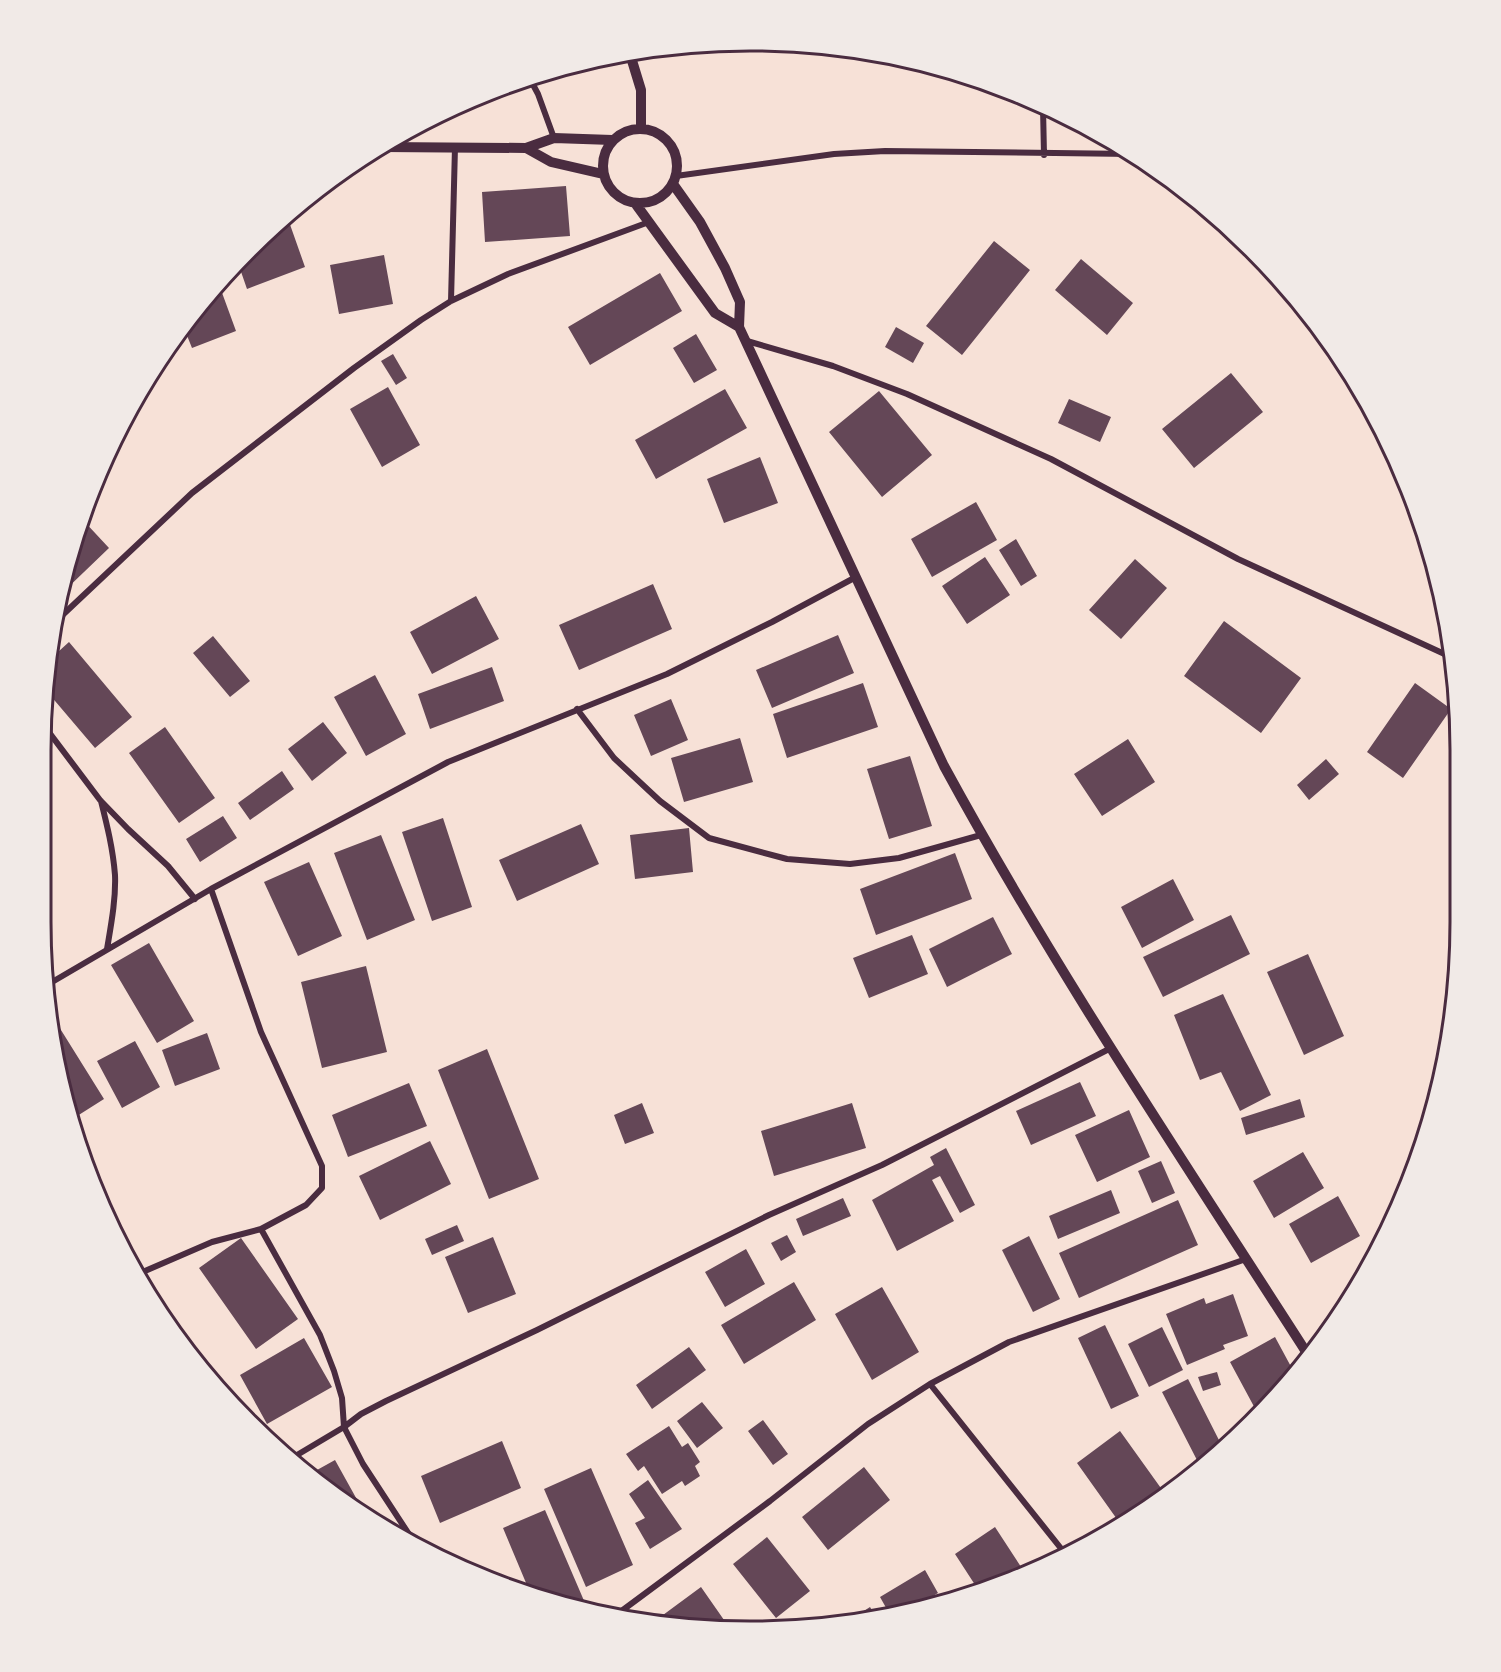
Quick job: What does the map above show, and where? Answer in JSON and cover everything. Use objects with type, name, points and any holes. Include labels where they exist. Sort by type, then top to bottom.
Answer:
[{"type":"street","points":[[632,61],[640,90],[641,128]]},
{"type":"street","points":[[534,86],[554,138]]},
{"type":"street","points":[[1043,115],[1044,154]]},
{"type":"street","points":[[641,128],[662,135],[670,143],[677,164],[674,180],[661,198],[648,203],[635,203],[614,194],[603,174],[603,161],[612,140],[629,130],[641,128]]},
{"type":"street","points":[[398,147],[526,148],[554,138],[612,140]]},
{"type":"street","points":[[451,301],[454,147]]},
{"type":"street","points":[[526,148],[551,162],[603,174]]},
{"type":"street","points":[[674,180],[834,154],[885,151],[1115,154]]},
{"type":"street","points":[[674,180],[725,268],[740,302],[739,327]]},
{"type":"street","points":[[635,203],[715,313],[739,327],[944,766],[981,835],[1111,1048],[1304,1348]]},
{"type":"street","points":[[64,612],[192,492],[354,368],[421,320],[451,301],[508,274],[649,222]]},
{"type":"street","points":[[747,341],[833,366],[907,394],[1051,459],[1238,559],[1443,653]]},
{"type":"street","points":[[54,981],[212,889],[448,762],[667,674],[856,577]]},
{"type":"street","points":[[577,709],[614,758],[660,801],[709,838],[787,859],[850,864],[899,858],[981,835]]},
{"type":"street","points":[[51,735],[100,800],[168,866],[195,899]]},
{"type":"street","points":[[100,800],[109,834],[115,875],[107,949]]},
{"type":"street","points":[[145,1271],[212,1242],[261,1229],[306,1205],[322,1188],[322,1166],[261,1032],[212,889]]},
{"type":"street","points":[[298,1454],[361,1414],[386,1401],[537,1330],[769,1215],[882,1165],[1111,1048]]},
{"type":"street","points":[[261,1229],[320,1335],[342,1398],[344,1427],[363,1464],[406,1530]]},
{"type":"street","points":[[624,1609],[761,1508],[867,1424],[930,1383],[1009,1342],[1246,1259]]},
{"type":"street","points":[[930,1383],[1061,1548]]},
{"type":"building","points":[[566,186],[570,236],[485,242],[482,192]]},
{"type":"building","points":[[290,224],[305,267],[247,289],[241,272]]},
{"type":"building","points":[[994,241],[1030,270],[962,355],[926,326]]},
{"type":"building","points":[[384,255],[393,304],[339,314],[330,265]]},
{"type":"building","points":[[1081,259],[1133,303],[1107,335],[1055,290]]},
{"type":"building","points":[[660,273],[682,311],[590,365],[568,327]]},
{"type":"building","points":[[222,293],[236,331],[192,348],[187,337]]},
{"type":"building","points":[[896,327],[924,343],[913,363],[885,347]]},
{"type":"building","points":[[696,334],[717,370],[694,383],[673,348]]},
{"type":"building","points":[[393,354],[407,378],[396,385],[381,361]]},
{"type":"building","points":[[1231,373],[1263,412],[1194,468],[1162,429]]},
{"type":"building","points":[[388,387],[420,445],[382,467],[350,409]]},
{"type":"building","points":[[725,389],[747,428],[656,479],[635,440]]},
{"type":"building","points":[[879,391],[932,455],[882,497],[829,432]]},
{"type":"building","points":[[1069,399],[1111,417],[1100,442],[1058,423]]},
{"type":"building","points":[[760,457],[778,503],[724,523],[707,479]]},
{"type":"building","points":[[976,502],[997,540],[932,577],[911,539]]},
{"type":"building","points":[[88,526],[109,548],[71,584]]},
{"type":"building","points":[[1016,539],[1037,576],[1021,586],[999,550]]},
{"type":"building","points":[[985,557],[1010,595],[967,624],[942,586]]},
{"type":"building","points":[[1135,559],[1167,588],[1121,639],[1089,610]]},
{"type":"building","points":[[653,584],[672,629],[579,670],[559,625]]},
{"type":"building","points":[[476,596],[499,639],[432,674],[410,632]]},
{"type":"building","points":[[1224,621],[1301,678],[1261,733],[1184,676]]},
{"type":"building","points":[[838,635],[854,673],[772,708],[756,670]]},
{"type":"building","points":[[213,636],[250,681],[230,697],[193,653]]},
{"type":"building","points":[[69,642],[132,717],[95,748],[53,698],[58,652]]},
{"type":"building","points":[[492,667],[504,701],[430,729],[418,694]]},
{"type":"building","points":[[375,675],[406,734],[366,756],[334,697]]},
{"type":"building","points":[[863,683],[878,727],[787,758],[773,714]]},
{"type":"building","points":[[1415,683],[1449,708],[1449,712],[1403,778],[1367,752]]},
{"type":"building","points":[[671,699],[688,740],[651,756],[634,715]]},
{"type":"building","points":[[323,722],[347,753],[312,781],[288,749]]},
{"type":"building","points":[[165,727],[215,798],[179,823],[129,753]]},
{"type":"building","points":[[740,738],[753,782],[684,802],[671,758]]},
{"type":"building","points":[[1128,739],[1155,782],[1102,816],[1074,774]]},
{"type":"building","points":[[910,756],[932,826],[889,839],[867,769]]},
{"type":"building","points":[[1326,759],[1339,774],[1309,800],[1297,785]]},
{"type":"building","points":[[282,771],[294,789],[250,820],[238,803]]},
{"type":"building","points":[[223,816],[237,838],[200,862],[186,839]]},
{"type":"building","points":[[443,818],[472,907],[432,921],[402,832]]},
{"type":"building","points":[[581,824],[599,864],[517,901],[499,860]]},
{"type":"building","points":[[689,828],[693,872],[635,879],[630,835]]},
{"type":"building","points":[[381,835],[415,920],[367,940],[334,853]]},
{"type":"building","points":[[955,853],[972,899],[876,935],[860,889]]},
{"type":"building","points":[[309,862],[342,936],[298,956],[264,882]]},
{"type":"building","points":[[1173,879],[1194,920],[1142,948],[1121,907]]},
{"type":"building","points":[[1231,915],[1250,954],[1163,997],[1143,957]]},
{"type":"building","points":[[993,917],[1012,954],[947,987],[929,949]]},
{"type":"building","points":[[912,935],[928,974],[869,998],[853,958]]},
{"type":"building","points":[[149,943],[194,1021],[157,1043],[111,965]]},
{"type":"building","points":[[1308,954],[1344,1036],[1304,1055],[1267,972]]},
{"type":"building","points":[[366,966],[387,1052],[322,1068],[301,982]]},
{"type":"building","points":[[1223,994],[1271,1095],[1240,1111],[1221,1072],[1200,1080],[1174,1015]]},
{"type":"building","points":[[59,1027],[104,1099],[79,1115],[64,1058]]},
{"type":"building","points":[[207,1033],[220,1069],[175,1086],[162,1050]]},
{"type":"building","points":[[135,1041],[160,1087],[122,1108],[97,1061]]},
{"type":"building","points":[[487,1049],[539,1179],[489,1199],[438,1070]]},
{"type":"building","points":[[1080,1082],[1096,1116],[1031,1145],[1016,1111]]},
{"type":"building","points":[[409,1083],[427,1126],[348,1157],[332,1115]]},
{"type":"building","points":[[1300,1099],[1305,1117],[1246,1135],[1241,1118]]},
{"type":"building","points":[[642,1103],[654,1133],[625,1144],[614,1115]]},
{"type":"building","points":[[852,1103],[866,1148],[774,1176],[761,1131]]},
{"type":"building","points":[[1129,1110],[1150,1157],[1097,1182],[1075,1135]]},
{"type":"building","points":[[430,1141],[451,1184],[380,1220],[359,1176]]},
{"type":"building","points":[[946,1148],[975,1205],[960,1213],[940,1176],[932,1180],[954,1221],[897,1251],[872,1200],[934,1165],[930,1157]]},
{"type":"building","points":[[1303,1152],[1324,1188],[1274,1218],[1253,1181]]},
{"type":"building","points":[[1161,1161],[1175,1193],[1152,1203],[1138,1171]]},
{"type":"building","points":[[1111,1190],[1120,1213],[1058,1239],[1049,1216]]},
{"type":"building","points":[[1338,1196],[1360,1236],[1311,1263],[1289,1224]]},
{"type":"building","points":[[843,1198],[851,1216],[803,1236],[796,1219]]},
{"type":"building","points":[[1178,1200],[1198,1245],[1079,1298],[1059,1253]]},
{"type":"building","points":[[457,1225],[464,1241],[432,1255],[425,1239]]},
{"type":"building","points":[[787,1235],[796,1252],[781,1261],[771,1243]]},
{"type":"building","points":[[1029,1236],[1060,1299],[1033,1312],[1002,1250]]},
{"type":"building","points":[[493,1237],[516,1294],[468,1313],[445,1257]]},
{"type":"building","points":[[241,1238],[298,1319],[256,1349],[199,1268]]},
{"type":"building","points":[[746,1249],[765,1284],[725,1307],[705,1272]]},
{"type":"building","points":[[794,1282],[816,1320],[744,1364],[721,1325]]},
{"type":"building","points":[[882,1287],[919,1352],[872,1380],[835,1314]]},
{"type":"building","points":[[1233,1294],[1248,1336],[1223,1345],[1225,1349],[1187,1365],[1166,1314],[1204,1298],[1206,1304]]},
{"type":"building","points":[[1105,1325],[1139,1396],[1111,1409],[1078,1338]]},
{"type":"building","points":[[1162,1327],[1183,1370],[1149,1387],[1128,1344]]},
{"type":"building","points":[[1275,1337],[1290,1365],[1254,1406],[1230,1362]]},
{"type":"building","points":[[304,1338],[332,1387],[267,1424],[240,1375]]},
{"type":"building","points":[[689,1347],[706,1370],[652,1409],[636,1385]]},
{"type":"building","points":[[1217,1372],[1221,1385],[1203,1391],[1198,1377]]},
{"type":"building","points":[[1188,1379],[1219,1440],[1197,1459],[1162,1392]]},
{"type":"building","points":[[702,1402],[723,1428],[697,1448],[677,1421]]},
{"type":"building","points":[[763,1420],[788,1454],[773,1465],[748,1431]]},
{"type":"building","points":[[669,1426],[682,1447],[688,1443],[700,1462],[695,1466],[700,1476],[685,1486],[682,1481],[662,1494],[644,1466],[638,1471],[626,1454]]},
{"type":"building","points":[[1120,1431],[1160,1487],[1116,1517],[1077,1463]]},
{"type":"building","points":[[502,1441],[521,1488],[440,1523],[421,1476]]},
{"type":"building","points":[[335,1460],[357,1499],[325,1476],[317,1470]]},
{"type":"building","points":[[864,1467],[890,1500],[828,1550],[802,1517]]},
{"type":"building","points":[[591,1468],[633,1565],[586,1587],[544,1489]]},
{"type":"building","points":[[648,1480],[682,1529],[650,1549],[635,1523],[645,1518],[629,1494]]},
{"type":"building","points":[[545,1510],[584,1601],[527,1584],[503,1528]]},
{"type":"building","points":[[995,1527],[1021,1567],[975,1584],[955,1554]]},
{"type":"building","points":[[767,1537],[810,1591],[776,1618],[733,1564]]},
{"type":"building","points":[[925,1570],[938,1593],[930,1597],[886,1608],[880,1597]]},
{"type":"building","points":[[701,1587],[724,1620],[705,1620],[663,1615]]}]
